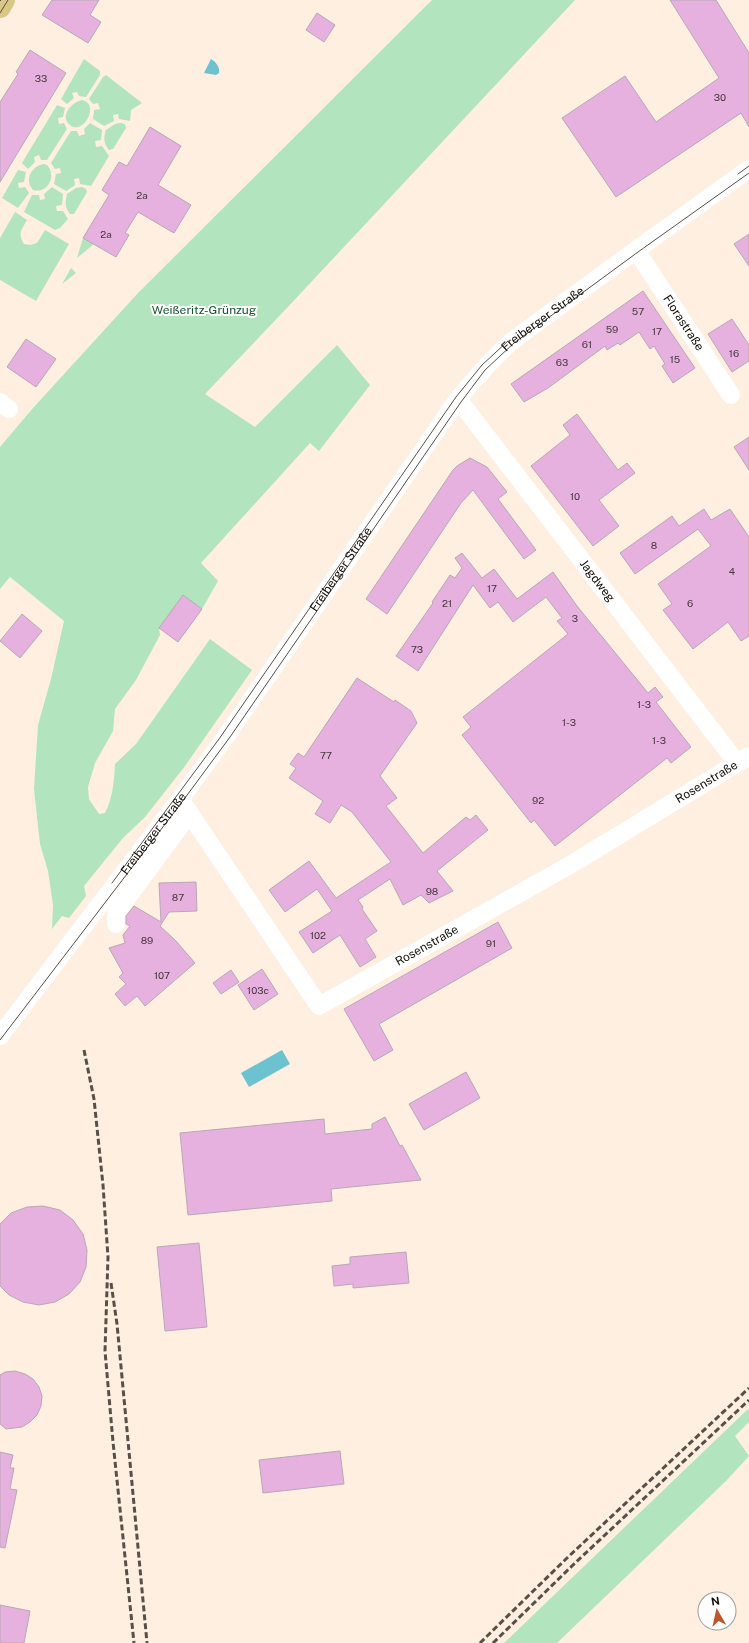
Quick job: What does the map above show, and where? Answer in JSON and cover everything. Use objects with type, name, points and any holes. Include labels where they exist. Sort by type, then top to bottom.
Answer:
[{"type":"main road","points":[[0,7],[4,0]]},
{"type":"street","name":"Freiberger Straße","points":[[1,1031],[185,806],[231,729],[458,399],[484,368],[512,341],[749,169]]},
{"type":"street","name":"Florastraße","points":[[636,250],[731,395]]},
{"type":"street","name":"Jagdweg","points":[[458,399],[743,759]]},
{"type":"street","name":"Rosenstraße","points":[[185,806],[319,1006],[570,865],[743,759]]},
{"type":"street","points":[[116,924],[116,913],[185,806]]},
{"type":"green space","name":"Weißeritz-Grünzug","points":[[432,0],[575,0],[205,394],[255,427],[337,345],[370,385],[319,451],[310,443],[201,563],[218,581],[202,609],[183,595],[159,628],[160,635],[136,680],[115,709],[113,731],[95,763],[88,787],[89,799],[99,814],[105,813],[110,801],[114,783],[115,764],[136,744],[210,639],[252,670],[185,766],[145,817],[123,838],[84,886],[86,896],[69,918],[62,916],[52,929],[53,905],[48,871],[40,844],[34,789],[38,725],[51,679],[64,621],[10,577],[0,589],[0,447],[33,408],[138,293]]},
{"type":"green space","points":[[84,59],[100,71],[100,75],[86,97],[79,96],[77,92],[72,93],[74,98],[67,104],[61,99]]},
{"type":"green space","points":[[106,75],[142,103],[131,110],[130,121],[119,119],[118,114],[113,115],[114,121],[104,126],[93,119],[94,110],[100,109],[98,103],[93,104],[89,99],[103,77]]},
{"type":"green space","points":[[82,100],[90,107],[90,113],[85,123],[75,127],[70,125],[67,121],[66,114],[74,103]]},
{"type":"green space","points":[[57,105],[65,108],[63,117],[58,118],[59,124],[64,123],[67,129],[47,160],[41,160],[39,155],[34,157],[35,162],[28,169],[22,163]]},
{"type":"green space","points":[[90,123],[102,130],[101,140],[95,141],[96,147],[102,146],[109,156],[91,186],[80,184],[79,178],[74,179],[75,185],[66,191],[54,184],[56,174],[61,173],[60,168],[55,169],[51,163],[71,131],[77,131],[79,136],[85,134],[84,129]]},
{"type":"green space","points":[[115,124],[125,124],[126,128],[113,149],[109,150],[104,141],[106,130]]},
{"type":"green space","points":[[44,164],[50,169],[51,179],[47,187],[38,191],[33,190],[29,182],[30,174],[32,170],[39,165]]},
{"type":"green space","points":[[18,170],[26,172],[24,182],[18,183],[19,188],[25,187],[29,193],[18,208],[2,198]]},
{"type":"green space","points":[[52,187],[63,194],[62,205],[56,206],[57,211],[63,211],[68,219],[60,228],[55,230],[24,212],[32,195],[39,195],[40,200],[45,199],[44,194]]},
{"type":"green space","points":[[82,187],[86,189],[87,192],[74,214],[70,214],[66,205],[67,194],[76,188]]},
{"type":"green space","points":[[15,212],[27,220],[21,234],[24,244],[30,245],[37,243],[45,230],[69,244],[36,301],[0,280],[0,238]]},
{"type":"green space","points":[[83,238],[94,244],[77,258]]},
{"type":"green space","points":[[71,268],[76,273],[62,284]]},
{"type":"green space","points":[[748,1409],[749,1422],[735,1436],[749,1456],[726,1481],[557,1643],[504,1643]]},
{"type":"water","points":[[211,59],[216,63],[219,69],[219,73],[216,75],[204,73]]},
{"type":"water","points":[[282,1050],[290,1064],[249,1087],[241,1073]]},
{"type":"building","points":[[52,0],[99,0],[90,15],[101,22],[88,43],[42,15]]},
{"type":"building","points":[[670,0],[716,0],[749,53],[749,127],[741,113],[616,197],[562,118],[625,76],[656,122],[719,78]]},
{"type":"building","points":[[317,13],[335,25],[324,42],[306,30]]},
{"type":"building","points":[[30,50],[66,73],[0,182],[0,102],[18,74],[16,72]]},
{"type":"building","points":[[150,127],[181,146],[158,185],[191,205],[174,233],[138,212],[125,233],[129,235],[116,257],[83,238],[109,195],[102,190],[119,162],[127,166]]},
{"type":"building","points":[[749,234],[749,266],[734,244]]},
{"type":"building","points":[[643,291],[695,368],[673,383],[662,366],[665,364],[654,346],[650,349],[639,332],[620,345],[618,343],[607,350],[605,346],[548,388],[524,402],[511,384]]},
{"type":"building","points":[[732,319],[749,345],[749,361],[732,372],[708,334]]},
{"type":"building","points":[[26,339],[56,359],[36,387],[7,367]]},
{"type":"building","points":[[577,414],[618,470],[627,463],[635,473],[599,500],[619,526],[593,546],[531,466],[570,435],[563,425]]},
{"type":"building","points":[[749,437],[749,470],[734,447]]},
{"type":"building","points":[[470,458],[487,467],[507,492],[498,499],[536,550],[524,559],[473,490],[461,503],[387,614],[366,599],[453,470]]},
{"type":"building","points":[[704,509],[711,520],[730,509],[749,537],[749,636],[741,641],[728,622],[693,649],[663,610],[672,604],[658,584],[711,546],[698,529],[635,574],[620,553],[672,516],[679,526]]},
{"type":"building","points":[[462,553],[482,578],[494,569],[517,599],[553,572],[577,606],[648,693],[655,687],[663,697],[656,702],[691,747],[671,763],[667,758],[555,846],[534,820],[531,823],[462,735],[471,727],[463,717],[568,634],[557,621],[562,618],[546,597],[513,622],[498,602],[490,608],[473,585],[418,671],[396,656],[433,603],[432,602],[450,575],[455,578],[462,568],[455,558]]},
{"type":"building","points":[[183,595],[202,609],[178,642],[159,628]]},
{"type":"building","points":[[22,614],[42,631],[20,658],[0,641]]},
{"type":"building","points":[[357,678],[411,711],[417,723],[380,776],[397,798],[386,806],[423,853],[466,817],[470,820],[476,815],[488,830],[437,871],[453,891],[429,903],[421,895],[403,905],[390,879],[358,900],[363,907],[362,909],[377,931],[365,939],[376,957],[360,967],[340,935],[313,953],[299,932],[332,911],[317,889],[285,912],[269,890],[309,861],[336,898],[391,862],[352,812],[341,805],[330,823],[315,814],[323,801],[289,778],[296,768],[290,764],[298,753],[304,757]]},
{"type":"building","points":[[196,882],[197,911],[169,912],[160,926],[176,941],[195,963],[145,1006],[137,996],[125,1006],[115,994],[126,984],[119,977],[123,973],[109,948],[125,943],[123,935],[130,926],[126,924],[126,916],[134,906],[161,922],[159,883]]},
{"type":"building","points":[[498,922],[512,948],[379,1024],[393,1050],[374,1061],[344,1009]]},
{"type":"building","points":[[262,969],[278,994],[254,1010],[238,985]]},
{"type":"building","points":[[231,970],[239,982],[221,994],[213,983]]},
{"type":"building","points":[[466,1072],[480,1098],[424,1130],[409,1104]]},
{"type":"building","points":[[385,1117],[400,1146],[402,1145],[421,1180],[331,1189],[332,1201],[188,1215],[180,1133],[324,1119],[325,1134],[372,1129],[372,1124]]},
{"type":"building","points":[[43,1206],[60,1210],[73,1220],[83,1234],[87,1250],[86,1267],[80,1282],[69,1294],[55,1302],[39,1305],[23,1302],[9,1295],[0,1286],[0,1224],[11,1213],[27,1207]]},
{"type":"building","points":[[199,1243],[207,1327],[165,1331],[157,1247]]},
{"type":"building","points":[[406,1252],[409,1283],[353,1288],[353,1284],[334,1286],[332,1266],[350,1264],[350,1257]]},
{"type":"building","points":[[15,1371],[25,1374],[33,1379],[39,1387],[42,1396],[41,1406],[37,1415],[30,1422],[22,1427],[6,1429],[0,1424],[0,1375],[5,1372]]},
{"type":"building","points":[[340,1451],[344,1484],[263,1493],[259,1460]]},
{"type":"building","points":[[0,1452],[13,1455],[10,1468],[14,1468],[10,1489],[17,1490],[5,1548],[0,1547]]},
{"type":"building","points":[[0,1605],[30,1611],[24,1643],[0,1643]]},
{"type":"tram line","points":[[0,13],[8,0]]},
{"type":"tram line","points":[[738,174],[749,166]]},
{"type":"tram line","points":[[0,1040],[230,737],[461,402],[485,370],[514,343],[749,173]]},
{"type":"tram line","points":[[112,883],[219,739],[456,397],[482,365],[508,341]]},
{"type":"railway","points":[[84,1050],[94,1099],[103,1185],[108,1257],[105,1351],[134,1643]]},
{"type":"railway","points":[[111,1283],[117,1324],[147,1643]]},
{"type":"railway","points":[[480,1643],[567,1558],[749,1388]]},
{"type":"railway","points":[[493,1643],[574,1564],[749,1400]]}]
